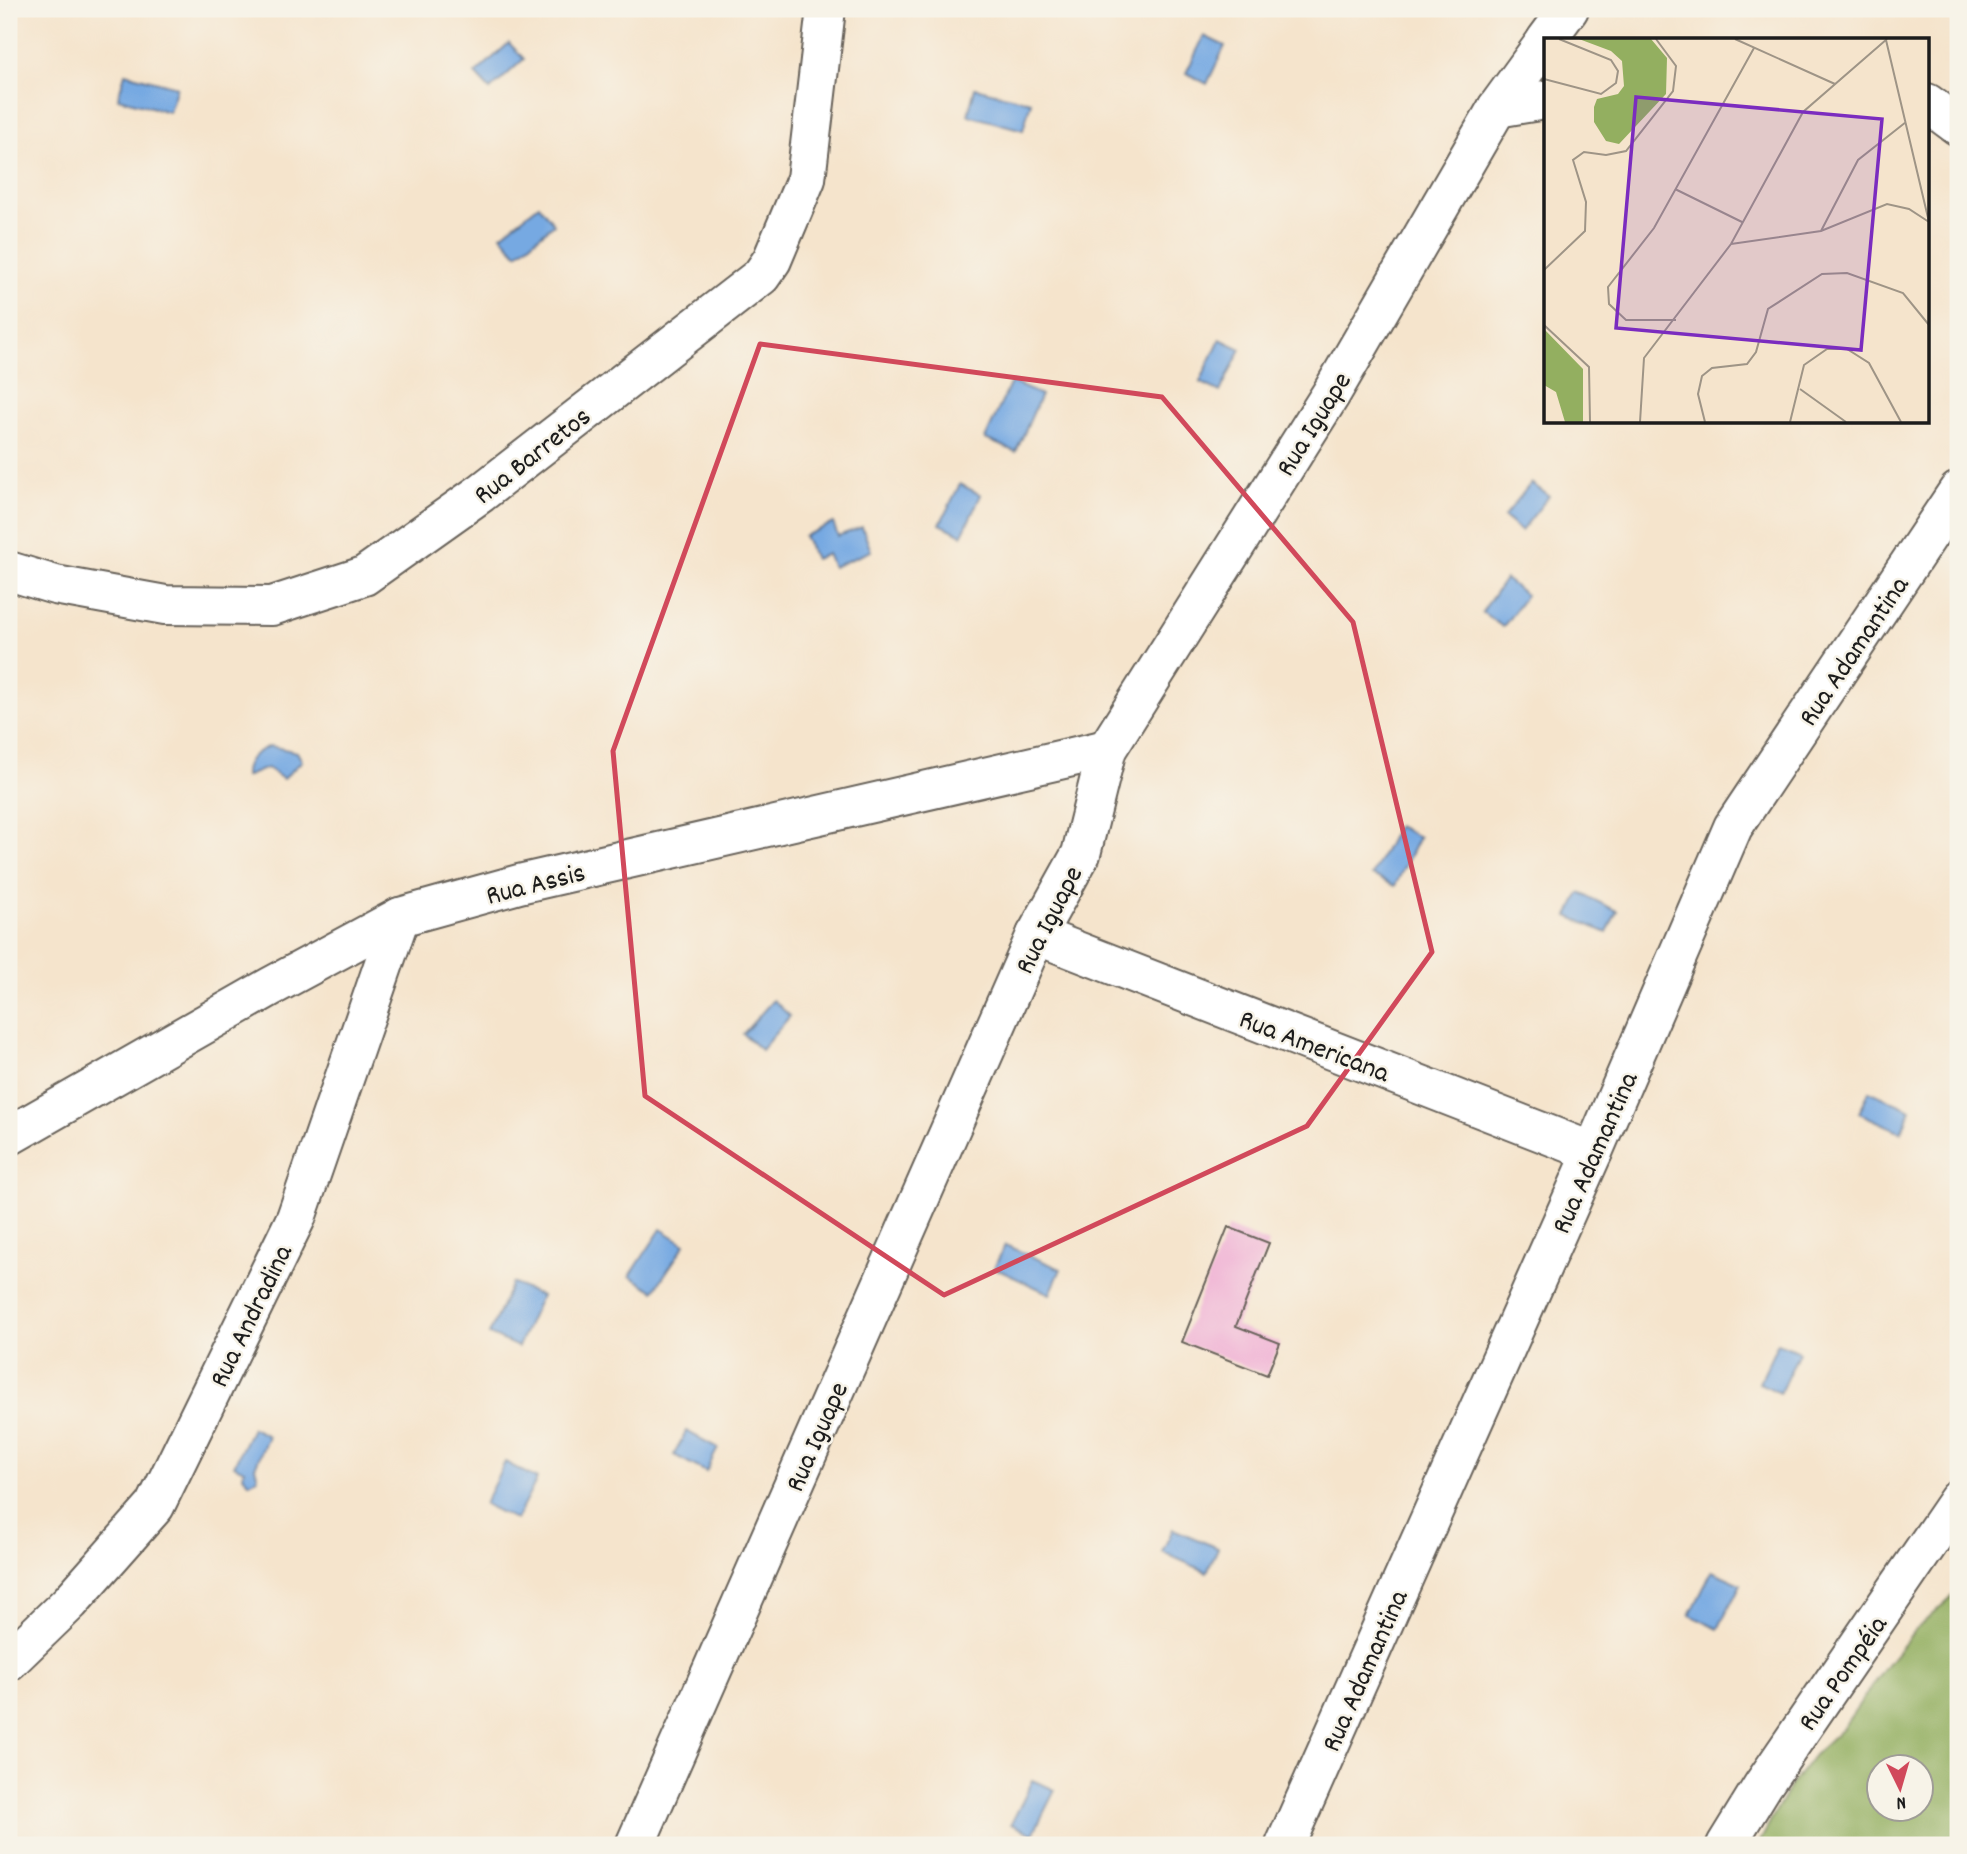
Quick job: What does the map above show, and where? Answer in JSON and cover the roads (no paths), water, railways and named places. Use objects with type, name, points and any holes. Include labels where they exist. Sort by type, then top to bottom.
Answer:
[{"type":"street","name":"Rua Barretos","points":[[9,571],[55,585],[165,605],[272,606],[364,576],[481,494],[761,276],[772,260],[806,179],[826,9]]},
{"type":"street","name":"Rua Iguape","points":[[1548,38],[1569,9]]},
{"type":"street","name":"Rua Iguape","points":[[635,1845],[1036,935],[1081,854],[1107,749],[1331,394],[1497,108],[1544,44]]},
{"type":"street","points":[[1497,108],[1544,100]]},
{"type":"street","points":[[1928,104],[1958,126]]},
{"type":"street","name":"Rua Adamantina","points":[[1285,1845],[1593,1153],[1732,827],[1958,491]]},
{"type":"street","name":"Rua Assis","points":[[9,1136],[270,987],[401,917],[519,884],[1107,749]]},
{"type":"street","name":"Rua Andradina","points":[[9,1661],[70,1602],[155,1506],[296,1218],[401,917]]},
{"type":"street","name":"Rua Americana","points":[[1036,935],[1593,1153]]},
{"type":"street","name":"Rua Pompéia","points":[[1726,1845],[1763,1785],[1958,1500]]},
{"type":"water","points":[[1204,36],[1225,46],[1207,84],[1186,73]]},
{"type":"water","points":[[509,43],[524,59],[490,90],[475,74]]},
{"type":"water","points":[[125,73],[177,87],[169,112],[118,98]]},
{"type":"water","points":[[975,88],[1031,102],[1023,130],[968,115]]},
{"type":"water","points":[[539,205],[554,224],[517,254],[501,235]]},
{"type":"water","points":[[1220,339],[1241,349],[1220,392],[1200,382]]},
{"type":"water","points":[[1011,382],[1041,395],[1016,452],[985,439]]},
{"type":"water","points":[[1531,483],[1549,496],[1521,531],[1504,517]]},
{"type":"water","points":[[960,484],[981,495],[962,535],[940,524]]},
{"type":"water","points":[[833,523],[838,536],[862,527],[871,551],[833,567],[827,554],[815,559],[804,536]]},
{"type":"water","points":[[1505,579],[1526,595],[1503,627],[1482,612]]},
{"type":"water","points":[[270,746],[297,752],[302,761],[283,779],[267,768],[245,777],[246,766],[251,757]]},
{"type":"water","points":[[1397,826],[1419,837],[1395,886],[1372,875]]},
{"type":"water","points":[[1580,893],[1617,911],[1607,933],[1568,916]]},
{"type":"water","points":[[773,1000],[790,1016],[761,1050],[743,1034]]},
{"type":"water","points":[[1869,1091],[1911,1110],[1901,1132],[1859,1113]]},
{"type":"water","points":[[661,1229],[685,1244],[654,1291],[630,1276]]},
{"type":"water","points":[[1005,1245],[1061,1269],[1050,1294],[994,1268]]},
{"type":"water","points":[[512,1283],[541,1296],[518,1347],[489,1334]]},
{"type":"water","points":[[1778,1343],[1799,1352],[1780,1393],[1759,1383]]},
{"type":"water","points":[[252,1428],[268,1436],[255,1467],[258,1478],[250,1483],[243,1476],[244,1470],[234,1465]]},
{"type":"water","points":[[686,1431],[718,1448],[706,1472],[674,1455]]},
{"type":"water","points":[[505,1462],[537,1479],[516,1520],[484,1504]]},
{"type":"water","points":[[1173,1529],[1218,1548],[1207,1572],[1162,1552]]},
{"type":"water","points":[[1712,1571],[1741,1584],[1718,1629],[1690,1615]]},
{"type":"water","points":[[1033,1780],[1055,1790],[1033,1834],[1011,1824]]}]
